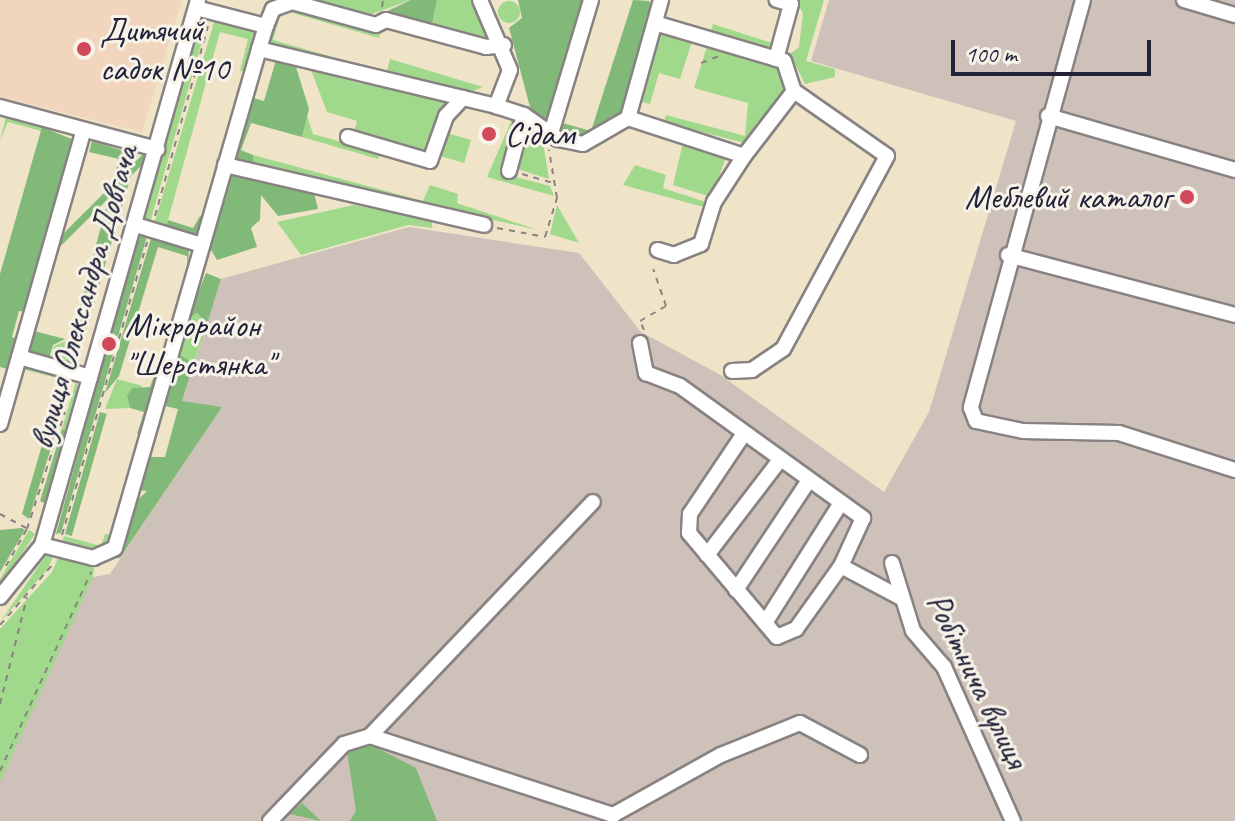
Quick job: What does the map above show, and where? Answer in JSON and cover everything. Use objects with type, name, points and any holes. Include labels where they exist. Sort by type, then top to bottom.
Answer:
[{"type":"street","points":[[480,0],[504,45],[510,70],[496,106]]},
{"type":"street","points":[[552,130],[591,0]]},
{"type":"street","points":[[259,49],[496,106],[524,115],[552,130],[558,139],[583,144],[628,118],[658,24],[661,0]]},
{"type":"street","points":[[732,371],[752,370],[783,349],[887,156],[794,91],[780,60],[791,4],[777,0]]},
{"type":"street","points":[[1083,0],[969,397],[976,421],[1023,431],[1119,433],[1235,470]]},
{"type":"street","points":[[1184,0],[1235,15]]},
{"type":"street","points":[[42,545],[100,558],[115,548],[273,9],[292,2],[376,25],[386,20],[486,47],[504,45]]},
{"type":"street","points":[[197,4],[216,14],[266,26]]},
{"type":"street","name":"вулиця Олександра Довгача","points":[[0,597],[42,545],[197,4]]},
{"type":"street","points":[[658,24],[780,60]]},
{"type":"street","points":[[658,250],[674,255],[701,244],[714,202],[744,156],[794,91]]},
{"type":"street","points":[[348,137],[430,161],[446,116],[463,98]]},
{"type":"street","points":[[0,107],[157,149]]},
{"type":"street","points":[[509,171],[524,115]]},
{"type":"street","points":[[1048,116],[1235,170]]},
{"type":"street","points":[[628,118],[744,156]]},
{"type":"street","points":[[0,424],[7,374],[19,357],[84,130]]},
{"type":"street","points":[[225,165],[484,225]]},
{"type":"street","points":[[136,225],[202,245]]},
{"type":"street","points":[[1008,255],[1235,315]]},
{"type":"street","points":[[640,343],[646,373],[680,386],[743,435],[863,518],[841,566],[788,635],[777,637],[707,555],[686,524],[743,435]]},
{"type":"street","points":[[19,357],[90,377]]},
{"type":"street","points":[[707,555],[780,460]]},
{"type":"street","points":[[736,590],[809,480]]},
{"type":"street","points":[[270,821],[344,744],[370,736],[593,502]]},
{"type":"street","points":[[765,623],[841,503]]},
{"type":"street","name":"Робітнича вулиця","points":[[892,563],[913,631],[944,667],[1013,821]]},
{"type":"street","points":[[841,566],[903,599]]},
{"type":"street","points":[[370,736],[616,818],[721,755],[800,723],[860,755]]},
{"type":"path","points":[[0,625],[27,595],[58,549],[216,14]]},
{"type":"path","points":[[484,225],[545,237],[554,183],[552,130]]},
{"type":"path","points":[[509,171],[554,183]]},
{"type":"path","points":[[640,343],[640,321],[666,306],[653,269]]},
{"type":"path","points":[[0,514],[27,529]]},
{"type":"path","points":[[0,771],[77,592],[100,558]]},
{"type":"path","points":[[0,704],[27,595]]},
{"type":"shaded area","name":"Дитячий садок №10","points":[[0,0],[182,0],[142,132],[0,97]]},
{"type":"shaded area","points":[[829,0],[1235,0],[1235,821],[0,821],[0,687],[93,577],[110,574],[221,408],[182,401],[221,279],[409,227],[579,253],[641,332],[719,374],[884,492],[929,412],[1016,121],[811,61]]},
{"type":"green space","points":[[299,0],[411,0],[360,18]]},
{"type":"green space","points":[[411,0],[437,0],[432,24],[381,14]]},
{"type":"green space","points":[[437,0],[475,0],[494,42],[432,24]]},
{"type":"green space","points":[[518,0],[587,0],[554,117],[545,120],[530,107],[509,28],[522,18]]},
{"type":"green space","points":[[633,0],[649,1],[655,10],[620,116],[581,140],[562,135],[559,122],[591,131]]},
{"type":"green space","points":[[795,0],[824,0],[806,61],[835,69],[835,77],[805,84],[790,54],[799,47],[803,13]]},
{"type":"green space","points":[[505,1],[513,1],[520,12],[513,23],[505,23],[498,16],[498,8]]},
{"type":"green space","points":[[282,3],[381,29],[379,38],[282,10],[273,40],[378,70],[360,78],[262,48]]},
{"type":"green space","points":[[198,14],[209,17],[149,226],[139,223]]},
{"type":"green space","points":[[215,19],[258,33],[250,72],[240,71],[248,39],[220,32],[165,231],[153,228]]},
{"type":"green space","points":[[713,24],[772,43],[770,51],[710,34]]},
{"type":"green space","points":[[659,28],[693,38],[680,79],[659,73],[650,104],[639,101]]},
{"type":"green space","points":[[708,43],[779,64],[788,79],[786,96],[757,123],[748,144],[664,122],[666,115],[745,136],[748,103],[694,88]]},
{"type":"green space","points":[[390,59],[483,87],[465,94],[387,70]]},
{"type":"green space","points":[[276,60],[296,67],[309,109],[302,137],[251,123],[241,150],[253,155],[253,167],[230,159],[249,97],[264,101]]},
{"type":"green space","points":[[311,70],[362,84],[391,80],[458,97],[428,158],[353,135],[357,121],[327,112]]},
{"type":"green space","points":[[307,116],[313,134],[380,153],[378,159],[302,137]]},
{"type":"green space","points":[[6,117],[42,127],[41,131],[8,122],[0,140]]},
{"type":"green space","points":[[512,119],[518,121],[504,174],[550,186],[554,196],[487,177]]},
{"type":"green space","points":[[529,126],[541,130],[549,179],[514,168]]},
{"type":"green space","points":[[42,127],[74,140],[27,312],[19,311],[12,337],[19,340],[12,370],[0,367],[0,274]]},
{"type":"green space","points":[[443,132],[471,140],[464,163],[436,155]]},
{"type":"green space","points":[[92,141],[137,155],[84,338],[69,346],[119,159],[89,152]]},
{"type":"green space","points":[[683,143],[727,155],[711,197],[673,185]]},
{"type":"green space","points":[[143,154],[148,159],[10,297],[5,292]]},
{"type":"green space","points":[[253,155],[423,201],[430,185],[458,194],[457,203],[538,230],[253,167]]},
{"type":"green space","points":[[635,165],[666,175],[663,188],[709,203],[707,208],[623,185]]},
{"type":"green space","points":[[230,173],[314,193],[318,209],[278,216],[261,195],[260,220],[251,228],[257,247],[217,260],[207,243]]},
{"type":"green space","points":[[354,205],[432,220],[432,228],[408,225],[301,255],[277,222]]},
{"type":"green space","points":[[557,205],[579,243],[550,234]]},
{"type":"green space","points":[[200,216],[206,218],[199,237],[165,231],[168,220],[193,228]]},
{"type":"green space","points":[[148,233],[61,533],[56,534],[138,235]]},
{"type":"green space","points":[[152,235],[189,244],[188,273],[187,256],[158,247],[119,376],[105,393]]},
{"type":"green space","points":[[206,273],[221,279],[207,324],[197,313],[188,318]]},
{"type":"green space","points":[[197,313],[207,324],[194,363],[178,354],[188,318]]},
{"type":"green space","points":[[30,330],[65,339],[53,345],[49,359],[24,353]]},
{"type":"green space","points":[[68,340],[69,349],[82,347],[76,366],[51,360],[54,346]]},
{"type":"green space","points":[[178,354],[194,363],[182,401],[222,407],[120,558],[113,557],[132,505],[147,491],[137,490],[147,457],[165,457],[178,409],[165,406]]},
{"type":"green space","points":[[20,362],[72,378],[58,425],[49,421],[61,379],[22,369]]},
{"type":"green space","points":[[154,376],[163,377],[145,434],[137,434],[144,412],[130,408],[127,396],[132,388],[150,387]]},
{"type":"green space","points":[[117,379],[143,386],[127,396],[130,408],[105,409]]},
{"type":"green space","points":[[76,381],[80,394],[69,432],[62,429]]},
{"type":"green space","points":[[100,412],[107,414],[72,536],[65,534]]},
{"type":"green space","points":[[49,421],[58,425],[29,519],[22,514]]},
{"type":"green space","points":[[62,429],[69,432],[46,504],[40,501]]},
{"type":"green space","points":[[0,530],[25,530],[0,572]]},
{"type":"green space","points":[[29,530],[35,534],[0,587],[0,579]]},
{"type":"green space","points":[[105,534],[115,534],[112,545],[96,554],[61,547],[64,536],[101,546]]},
{"type":"green space","points":[[60,553],[95,562],[93,577],[0,782],[0,629],[52,572]]},
{"type":"green space","points":[[47,554],[54,554],[48,569],[0,622]]},
{"type":"green space","points":[[358,738],[416,768],[437,821],[350,821],[356,811],[347,751]]},
{"type":"green space","points":[[302,803],[321,821],[290,814]]},
{"type":"place","name":"Дитячий садок №10","points":[[84,49]]},
{"type":"place","name":"Сідам","points":[[489,134]]},
{"type":"place","name":"Меблевий каталог","points":[[1187,197]]},
{"type":"place","name":"Мікрорайон \"Шерстянка\"","points":[[109,344]]}]
